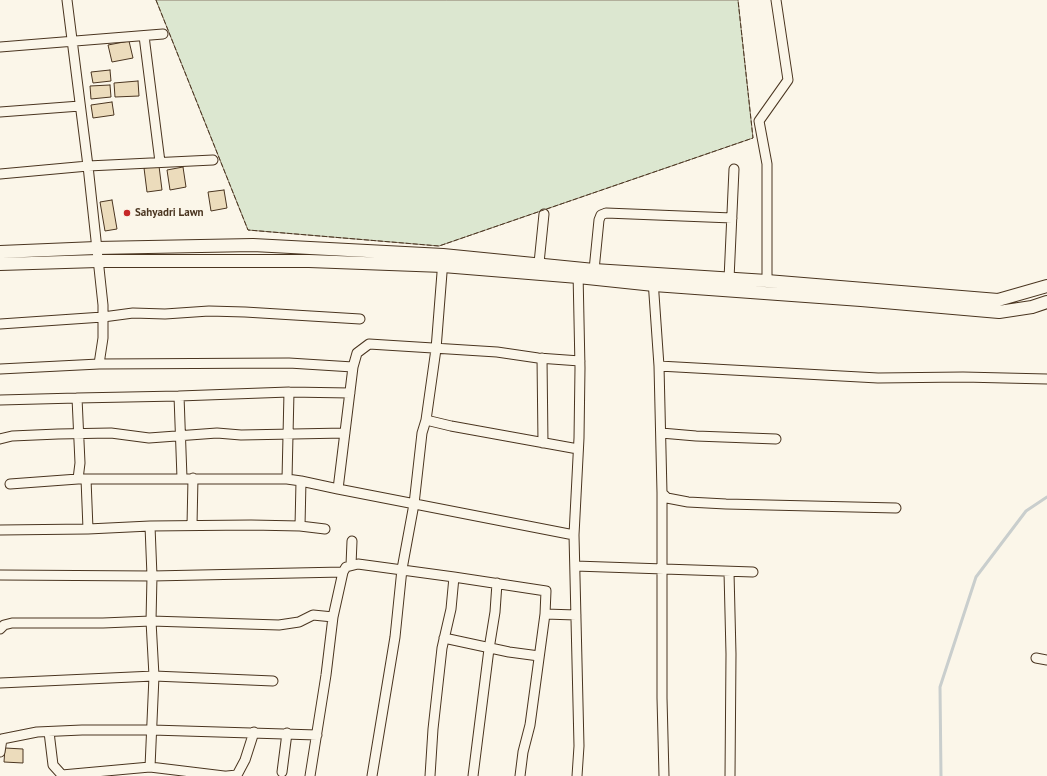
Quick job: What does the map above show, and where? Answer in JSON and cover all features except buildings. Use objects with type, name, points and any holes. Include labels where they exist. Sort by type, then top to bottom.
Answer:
[{"type":"street","points":[[67,0],[88,166],[103,317],[103,338],[99,364]]},
{"type":"street","points":[[767,281],[767,164],[759,122],[788,80],[776,0]]},
{"type":"street","points":[[0,47],[164,34]]},
{"type":"street","points":[[144,36],[160,162]]},
{"type":"street","points":[[0,112],[80,106]]},
{"type":"street","points":[[0,174],[88,166],[213,160]]},
{"type":"street","points":[[729,279],[734,169]]},
{"type":"street","points":[[594,270],[599,220],[601,215],[606,213],[732,218]]},
{"type":"street","points":[[539,263],[544,214]]},
{"type":"street","points":[[0,252],[96,248],[253,245],[443,260],[999,312],[1032,307],[1047,302]]},
{"type":"street","points":[[0,264],[98,261],[443,260],[539,263],[578,273],[594,270],[653,280],[729,279],[767,281],[998,300],[1047,286]]},
{"type":"street","points":[[372,776],[394,637],[402,569],[414,504],[422,433],[426,420],[436,349],[443,260]]},
{"type":"street","points":[[577,776],[579,746],[574,534],[580,361],[578,273]]},
{"type":"street","points":[[653,280],[659,366],[661,433],[662,698],[664,776]]},
{"type":"street","points":[[0,324],[103,317],[133,313],[165,314],[209,311],[360,319]]},
{"type":"street","points":[[338,489],[353,367],[357,353],[369,344],[497,352],[580,361]]},
{"type":"street","points":[[542,358],[543,443]]},
{"type":"street","points":[[0,369],[99,364],[289,363],[353,367]]},
{"type":"street","points":[[659,366],[878,378],[963,377],[1047,379]]},
{"type":"street","points":[[0,400],[289,392],[350,393]]},
{"type":"street","points":[[287,479],[289,392]]},
{"type":"street","points":[[179,396],[182,478]]},
{"type":"street","points":[[78,398],[80,462],[88,528]]},
{"type":"street","points":[[426,420],[451,426],[578,449]]},
{"type":"street","points":[[0,439],[30,435],[79,434],[111,434],[149,438],[217,433],[254,435],[289,433],[345,433]]},
{"type":"street","points":[[661,433],[776,439]]},
{"type":"street","points":[[10,484],[82,479],[193,478],[301,480],[338,489],[574,534]]},
{"type":"street","points":[[192,525],[193,478]]},
{"type":"street","points":[[300,526],[301,480]]},
{"type":"street","points":[[662,493],[667,498],[703,503],[896,508]]},
{"type":"street","points":[[0,530],[192,525],[300,526],[325,529]]},
{"type":"street","points":[[150,526],[152,576],[151,621],[154,676],[150,767]]},
{"type":"street","points":[[351,565],[352,541]]},
{"type":"street","points":[[310,776],[326,675],[333,617],[343,572],[346,567],[351,565],[402,569],[454,576],[546,592],[545,614],[530,725],[523,752],[520,776]]},
{"type":"street","points":[[575,566],[753,572]]},
{"type":"street","points":[[0,575],[152,576],[343,572]]},
{"type":"street","points":[[729,572],[731,654],[730,776]]},
{"type":"street","points":[[430,776],[433,729],[444,638],[451,609],[454,576]]},
{"type":"street","points":[[473,776],[495,612],[497,583]]},
{"type":"street","points":[[545,614],[576,615]]},
{"type":"street","points":[[0,629],[4,625],[12,623],[151,621],[279,625],[299,622],[313,615],[333,617]]},
{"type":"street","points":[[444,638],[489,649],[539,656]]},
{"type":"street","points":[[1036,658],[1047,660]]},
{"type":"street","points":[[0,683],[154,676],[273,681]]},
{"type":"street","points":[[0,752],[2,739],[37,732],[82,730],[152,730],[317,735]]},
{"type":"street","points":[[49,732],[53,765],[62,775],[150,767],[226,776],[236,775],[245,760],[254,732]]},
{"type":"street","points":[[282,772],[287,733]]},
{"type":"green space","points":[[156,0],[738,0],[753,138],[439,246],[248,230]]},
{"type":"waterway","points":[[941,776],[940,687],[976,577],[1026,511],[1047,497]]},
{"type":"fence","points":[[156,0],[248,230],[439,246],[753,138],[738,0]]},
{"type":"place","name":"Sahyadri Lawn","points":[[127,213]]}]
